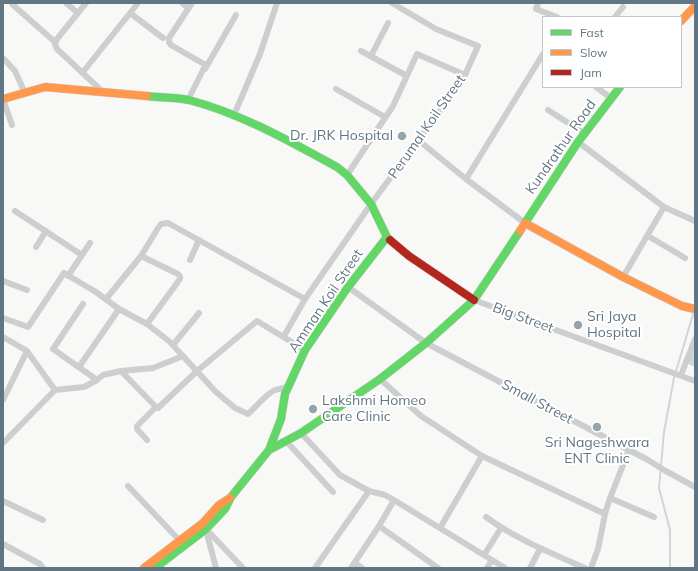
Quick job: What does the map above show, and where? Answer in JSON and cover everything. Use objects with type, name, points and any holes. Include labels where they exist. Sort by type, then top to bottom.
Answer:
[{"type":"main road","points":[[682,20],[694,9]]},
{"type":"main road","points":[[3,99],[46,87],[188,100],[234,115],[268,130],[337,167],[347,175],[371,204],[386,237],[409,256],[474,300]]},
{"type":"main road","name":"Kundrathur Road","points":[[269,450],[301,433],[380,379],[426,343],[474,300],[578,142],[619,88]]},
{"type":"main road","points":[[525,223],[623,278],[682,306],[695,309]]},
{"type":"main road","name":"Amman Koil Street","points":[[269,450],[281,419],[288,387],[305,350],[348,286],[386,237]]},
{"type":"main road","points":[[155,568],[225,509],[231,497],[269,450]]},
{"type":"main road","points":[[144,568],[180,541],[204,526]]},
{"type":"street","points":[[66,3],[78,13]]},
{"type":"street","points":[[55,42],[86,3]]},
{"type":"street","points":[[83,72],[138,3]]},
{"type":"street","points":[[182,3],[190,6],[169,38],[169,42],[204,64],[206,66],[205,69]]},
{"type":"street","points":[[234,115],[260,54],[277,3]]},
{"type":"street","points":[[538,3],[536,8],[555,16]]},
{"type":"street","points":[[12,4],[55,42],[57,48],[103,93]]},
{"type":"street","name":"Perumal Koil Street","points":[[284,336],[305,299],[371,204],[447,101],[465,74],[478,46],[436,29],[395,4]]},
{"type":"street","points":[[616,16],[623,7]]},
{"type":"street","points":[[130,13],[163,38]]},
{"type":"street","points":[[188,100],[236,15]]},
{"type":"street","points":[[371,56],[388,24]]},
{"type":"street","points":[[361,51],[407,76]]},
{"type":"street","points":[[347,175],[393,106],[417,54],[465,74]]},
{"type":"street","points":[[466,179],[542,56]]},
{"type":"street","points":[[3,58],[15,71],[24,92]]},
{"type":"street","points":[[597,88],[611,98]]},
{"type":"street","points":[[336,89],[385,117]]},
{"type":"street","points":[[3,99],[12,125]]},
{"type":"street","points":[[548,110],[584,134]]},
{"type":"street","points":[[418,140],[466,179],[525,223]]},
{"type":"street","points":[[578,142],[664,207],[695,221]]},
{"type":"street","points":[[623,278],[664,207]]},
{"type":"street","points":[[15,211],[82,255]]},
{"type":"street","points":[[106,299],[140,256],[161,224],[168,224],[305,299]]},
{"type":"street","points":[[36,247],[46,231]]},
{"type":"street","points":[[648,236],[685,258]]},
{"type":"street","points":[[190,260],[199,240]]},
{"type":"street","points":[[68,276],[90,242]]},
{"type":"street","points":[[140,256],[180,276],[180,279],[147,324]]},
{"type":"street","points":[[3,318],[28,327],[64,273],[106,299],[119,309],[147,324],[173,345],[216,392],[235,408],[244,413],[248,414],[275,390],[288,387]]},
{"type":"street","points":[[3,281],[27,290]]},
{"type":"street","name":"Small Street","points":[[348,286],[426,343],[648,460],[695,487]]},
{"type":"street","name":"Big Street","points":[[474,300],[695,380]]},
{"type":"street","points":[[83,304],[53,349],[97,380]]},
{"type":"street","points":[[79,366],[119,309]]},
{"type":"street","points":[[173,345],[199,313]]},
{"type":"street","points":[[147,440],[137,430],[137,426],[156,407],[158,408],[197,372],[257,321],[305,350]]},
{"type":"street","points":[[3,338],[27,351],[55,390]]},
{"type":"street","points":[[682,375],[695,339]]},
{"type":"street","points":[[3,400],[27,351]]},
{"type":"street","points":[[3,443],[55,390],[84,387],[103,375],[121,371],[153,368],[182,356]]},
{"type":"street","points":[[121,371],[156,407]]},
{"type":"street","points":[[380,379],[421,416],[482,456],[605,514]]},
{"type":"street","points":[[301,433],[340,475],[369,491],[385,495],[394,500],[505,568]]},
{"type":"street","points":[[286,441],[333,492]]},
{"type":"street","points":[[591,568],[598,549],[605,514],[610,498],[629,450]]},
{"type":"street","points":[[440,528],[482,456]]},
{"type":"street","points":[[128,486],[180,541]]},
{"type":"street","points":[[315,568],[369,491]]},
{"type":"street","points":[[610,498],[654,517]]},
{"type":"street","points":[[362,568],[353,565],[394,500]]},
{"type":"street","points":[[3,501],[44,520]]},
{"type":"street","points":[[486,517],[501,528],[540,548],[585,568]]},
{"type":"street","points":[[204,526],[216,568]]},
{"type":"street","points":[[204,526],[243,568]]},
{"type":"street","points":[[379,526],[438,568]]},
{"type":"street","points":[[484,555],[501,528]]},
{"type":"street","points":[[3,544],[40,564],[43,568]]},
{"type":"street","points":[[530,568],[540,548]]},
{"type":"street","points":[[487,568],[492,560]]},
{"type":"shaded area","points":[[695,341],[695,367],[686,363]]},
{"type":"waterway","points":[[670,568],[670,530],[659,488],[664,432],[674,378],[694,311]]},
{"type":"traffic: fast","points":[[525,223],[578,142],[619,88]]},
{"type":"traffic: fast","points":[[147,96],[189,100],[228,113],[265,129],[337,167],[347,175],[371,204],[387,237],[390,240]]},
{"type":"traffic: fast","points":[[155,568],[206,529],[225,509],[231,497],[269,450],[301,433],[380,379],[426,343],[474,300],[520,231]]},
{"type":"traffic: fast","points":[[269,450],[281,419],[285,394],[305,350],[348,287],[387,237]]},
{"type":"traffic: slow","points":[[682,20],[695,6]]},
{"type":"traffic: slow","points":[[3,99],[45,87],[147,96]]},
{"type":"traffic: slow","points":[[520,231],[525,223],[623,277],[682,306],[695,309]]},
{"type":"traffic: slow","points":[[144,568],[203,523],[219,505],[230,498]]},
{"type":"traffic: jam","points":[[390,240],[409,256],[474,300]]},
{"type":"place","name":"Dr. JRK Hospital","points":[[402,136]]},
{"type":"place","name":"Sri Jaya Hospital","points":[[578,325]]},
{"type":"place","name":"Lakshmi Homeo Care Clinic","points":[[313,409]]},
{"type":"place","name":"Sri Nageshwara ENT Clinic","points":[[597,427]]}]
